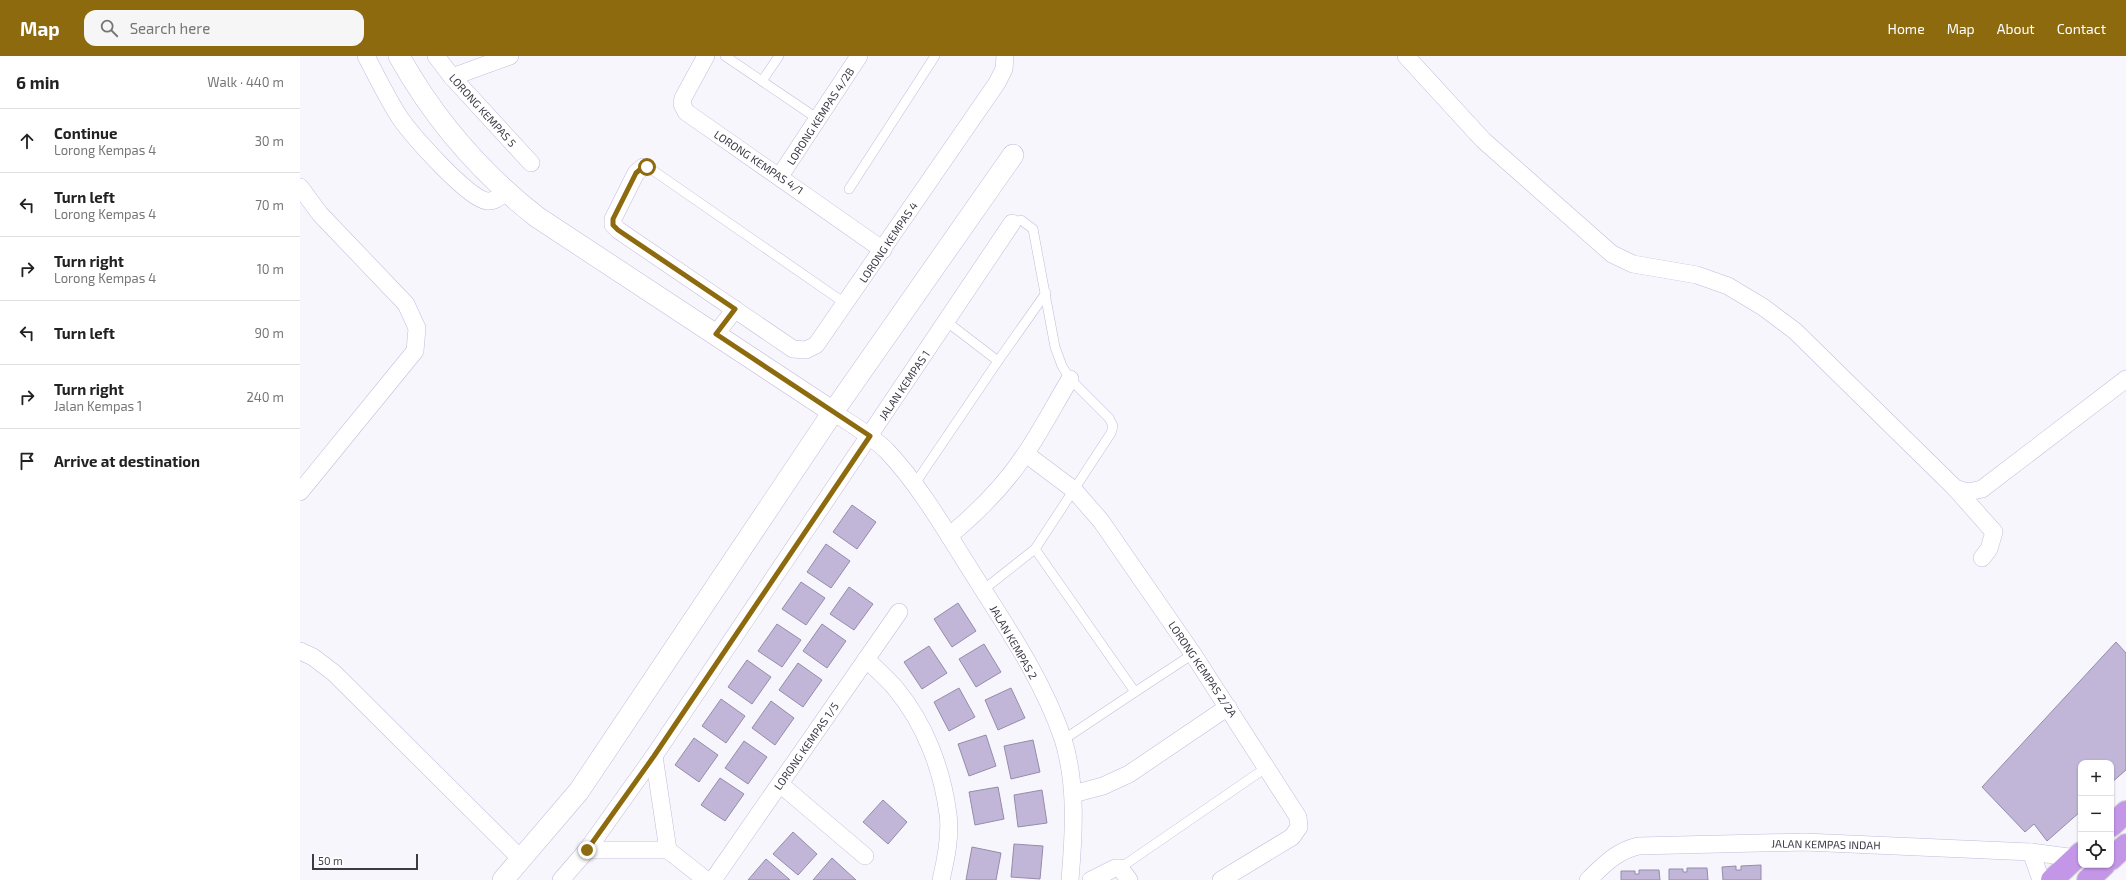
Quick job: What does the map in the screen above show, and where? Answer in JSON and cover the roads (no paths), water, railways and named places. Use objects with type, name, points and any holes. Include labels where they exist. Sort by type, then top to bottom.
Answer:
[{"type":"highway","points":[[2114,823],[2126,812]]},
{"type":"highway","points":[[2114,856],[2126,845]]},
{"type":"highway","points":[[2052,880],[2078,856]]},
{"type":"highway","points":[[2088,880],[2101,868]]},
{"type":"street","points":[[366,56],[400,118],[416,138],[467,191],[479,199],[489,202],[495,200],[506,192]]},
{"type":"street","points":[[399,56],[412,78],[447,127],[506,192],[537,217],[833,412]]},
{"type":"street","name":"LORONG KEMPAS 5","points":[[436,56],[452,77],[531,163]]},
{"type":"street","points":[[452,77],[510,56]]},
{"type":"street","name":"LORONG KEMPAS 4/1","points":[[706,56],[683,98],[682,104],[686,112],[780,176],[882,250]]},
{"type":"street","name":"LORONG KEMPAS 4/2B","points":[[780,176],[859,56]]},
{"type":"street","name":"LORONG KEMPAS 4","points":[[643,167],[633,180],[613,219],[613,225],[618,230],[793,350],[800,351],[812,349],[846,304],[997,83],[1004,69],[1005,56]]},
{"type":"street","points":[[1406,56],[1483,140],[1612,254],[1633,264],[1697,275],[1728,286],[1763,306],[1795,331],[1955,488],[1994,532],[1989,549],[1982,558]]},
{"type":"street","points":[[503,880],[580,791],[833,412],[1013,155]]},
{"type":"street","points":[[300,187],[320,214],[406,304],[417,328],[415,351],[300,492]]},
{"type":"street","name":"JALAN KEMPAS 1","points":[[561,880],[587,850],[654,756],[947,322],[1012,223]]},
{"type":"street","points":[[716,334],[735,309]]},
{"type":"street","points":[[949,536],[992,497],[1026,454],[1070,379]]},
{"type":"street","points":[[1955,488],[1968,492],[1982,489],[2126,379]]},
{"type":"street","name":"JALAN KEMPAS 2","points":[[833,412],[870,436],[888,452],[949,536],[1030,667],[1049,706],[1063,740],[1073,794],[1073,845],[1070,880]]},
{"type":"street","name":"LORONG KEMPAS 2/2A","points":[[1026,454],[1074,490],[1101,521],[1193,654],[1298,817],[1299,828],[1292,837],[1221,880]]},
{"type":"street","name":"LORONG KEMPAS 1/5","points":[[713,880],[898,612]]},
{"type":"street","points":[[300,651],[313,657],[334,673],[521,860]]},
{"type":"street","points":[[866,659],[896,689],[919,721],[937,763],[948,815],[947,856],[941,880]]},
{"type":"street","points":[[1073,794],[1102,786],[1129,774],[1228,707]]},
{"type":"street","points":[[654,756],[668,850]]},
{"type":"street","points":[[780,784],[865,856]]},
{"type":"street","name":"JALAN KEMPAS INDAH","points":[[1588,880],[1612,857],[1623,850],[1638,846],[1805,842],[2031,852],[2078,856]]},
{"type":"street","points":[[587,850],[668,850],[706,880]]},
{"type":"street","points":[[2031,852],[2041,880]]},
{"type":"street","points":[[1091,880],[1114,868],[1124,874]]},
{"type":"lane","points":[[725,56],[818,118]]},
{"type":"lane","points":[[762,81],[779,56]]},
{"type":"lane","points":[[848,189],[935,56]]},
{"type":"lane","points":[[643,167],[651,169],[846,304]]},
{"type":"lane","points":[[983,590],[1035,549],[1111,433],[1113,426],[1109,418],[1070,379],[1062,366],[1055,347],[1033,229],[1021,220],[1012,223]]},
{"type":"lane","points":[[914,486],[998,361],[1046,293]]},
{"type":"lane","points":[[947,322],[998,361]]},
{"type":"lane","points":[[1035,549],[1135,692]]},
{"type":"lane","points":[[1063,740],[1193,654]]},
{"type":"lane","points":[[1124,874],[1267,767]]}]
